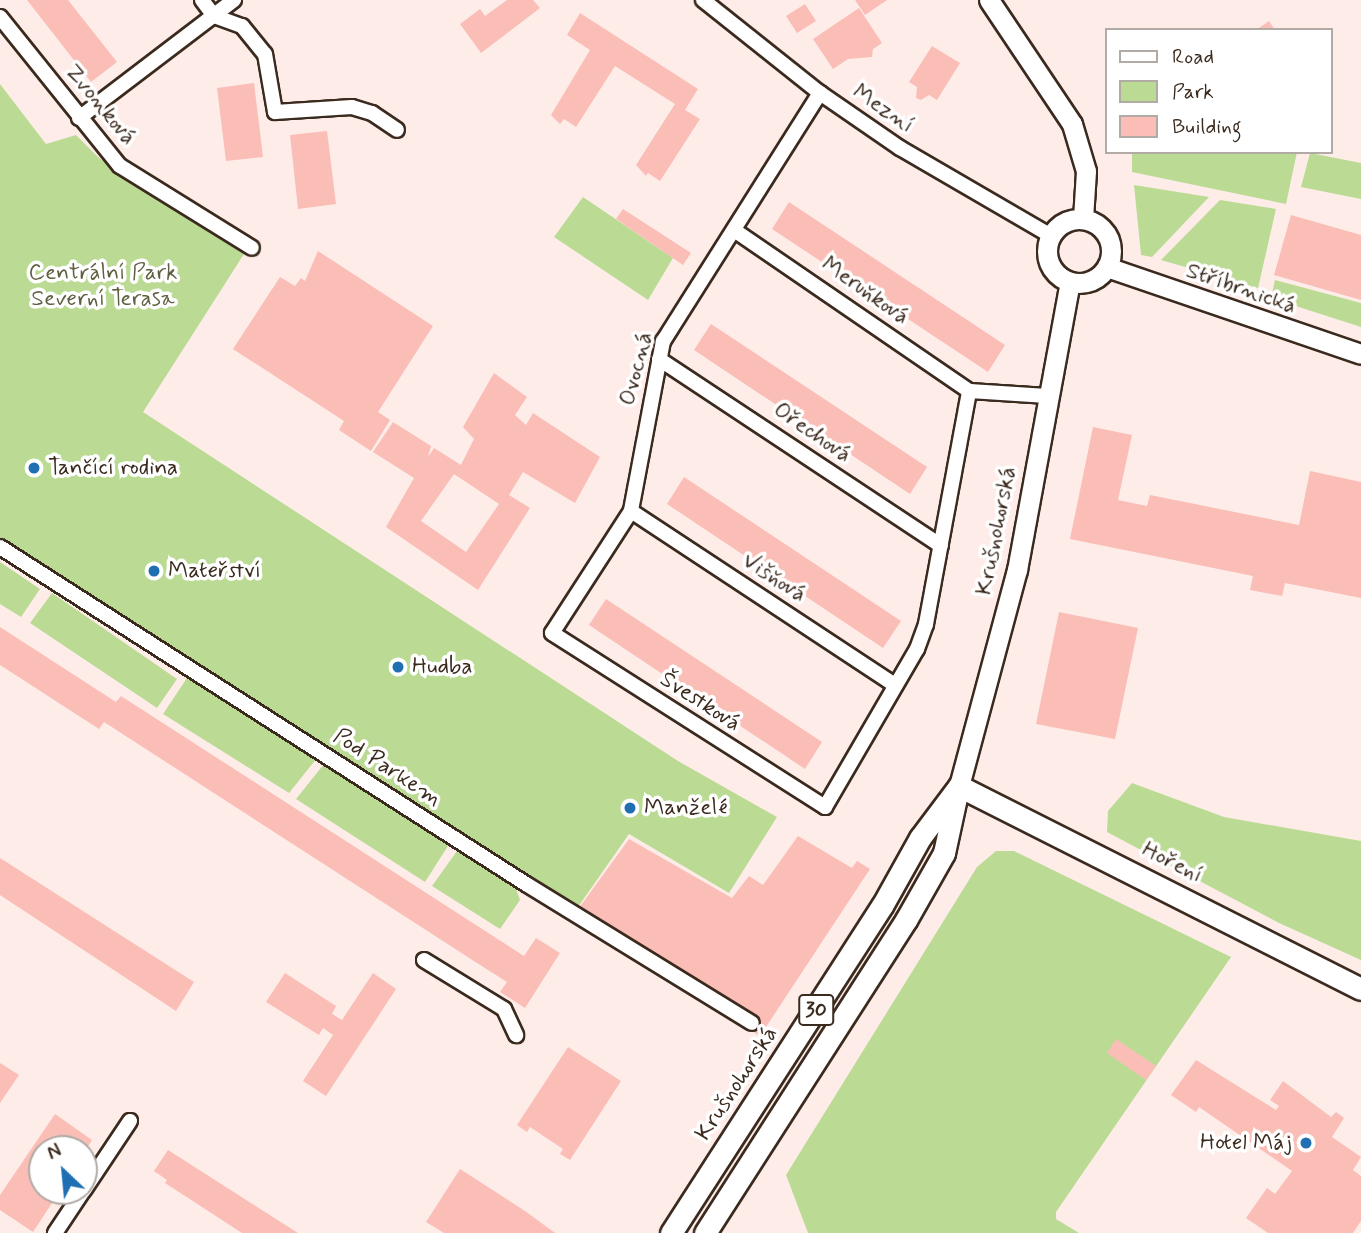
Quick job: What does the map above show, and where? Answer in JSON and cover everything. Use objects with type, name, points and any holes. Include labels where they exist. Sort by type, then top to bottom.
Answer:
[{"type":"main road","name":"Hoření","points":[[959,786],[1361,989]]},
{"type":"main road","name":"Krušnohorská","points":[[671,1233],[882,906],[920,838],[959,786]]},
{"type":"main road","name":"Krušnohorská","points":[[705,1233],[913,909],[944,853],[959,786]]},
{"type":"street","points":[[202,0],[214,16],[242,26],[265,54],[275,112],[352,107],[372,113],[397,130]]},
{"type":"street","points":[[79,118],[234,0]]},
{"type":"street","name":"Mezní","points":[[703,0],[820,93],[900,148],[1051,236]]},
{"type":"street","points":[[989,0],[1072,124],[1086,171],[1083,219]]},
{"type":"street","name":"Zvonková","points":[[0,17],[120,166],[252,248]]},
{"type":"street","name":"Ovocná","points":[[552,633],[631,511],[663,341],[820,93]]},
{"type":"street","points":[[1083,219],[1097,224],[1108,236],[1111,253],[1107,267],[1094,280],[1070,282],[1048,262],[1051,236],[1067,221],[1083,219]]},
{"type":"street","name":"Meruňková","points":[[734,230],[969,391]]},
{"type":"street","name":"Stříbrnická","points":[[1107,267],[1361,354]]},
{"type":"street","name":"Krušnohorská","points":[[959,786],[1015,581],[1070,282]]},
{"type":"street","name":"Ořechová","points":[[659,359],[941,546]]},
{"type":"street","points":[[893,684],[917,649],[926,624],[969,391],[1048,396]]},
{"type":"street","name":"Višňová","points":[[631,511],[893,684]]},
{"type":"street","name":"Pod Parkem","points":[[0,547],[526,884],[752,1023]]},
{"type":"street","name":"Švestková","points":[[552,633],[825,807],[893,684]]},
{"type":"street","points":[[424,960],[504,1009],[516,1035]]},
{"type":"street","points":[[98,1169],[130,1121]]},
{"type":"street","points":[[55,1233],[74,1205]]},
{"type":"green space","name":"Centrální Park Severní Terasa","points":[[0,84],[46,144],[76,135],[99,158],[244,254],[143,412],[678,761],[777,817],[729,893],[629,834],[578,907],[0,537]]},
{"type":"green space","points":[[1132,154],[1297,154],[1286,204],[1132,172]]},
{"type":"green space","points":[[1310,154],[1361,163],[1361,199],[1301,187]]},
{"type":"green space","points":[[1134,185],[1209,197],[1152,257],[1141,255]]},
{"type":"green space","points":[[583,197],[673,258],[648,300],[554,237]]},
{"type":"green space","points":[[1220,200],[1276,209],[1258,288],[1161,260]]},
{"type":"green space","points":[[1275,280],[1361,303],[1361,327],[1271,298]]},
{"type":"green space","points":[[0,562],[40,589],[21,617],[0,604]]},
{"type":"green space","points":[[52,593],[177,679],[157,708],[30,623]]},
{"type":"green space","points":[[187,678],[317,758],[289,793],[163,714]]},
{"type":"green space","points":[[324,764],[445,842],[448,846],[425,882],[296,799]]},
{"type":"green space","points":[[1132,783],[1224,817],[1361,841],[1361,960],[1279,923],[1107,832],[1108,811]]},
{"type":"green space","points":[[457,851],[516,889],[520,900],[500,929],[432,886]]},
{"type":"green space","points":[[996,851],[1014,851],[1231,957],[1056,1212],[1056,1219],[1079,1233],[808,1233],[786,1175],[977,867]]},
{"type":"building","points":[[27,0],[68,0],[117,62],[91,82]]},
{"type":"building","points":[[507,0],[533,0],[540,8],[481,53],[460,24],[480,9],[485,16]]},
{"type":"building","points":[[855,0],[887,0],[865,15]]},
{"type":"building","points":[[805,4],[816,21],[797,33],[786,16]]},
{"type":"building","points":[[859,8],[882,43],[873,49],[872,57],[848,59],[833,69],[813,39]]},
{"type":"building","points":[[580,13],[698,89],[685,110],[700,119],[660,181],[648,173],[646,176],[636,165],[675,104],[615,66],[576,127],[564,119],[560,124],[551,115],[590,50],[567,35]]},
{"type":"building","points":[[1269,21],[1274,28],[1259,28]]},
{"type":"building","points":[[932,46],[960,63],[937,100],[929,95],[921,100],[916,98],[917,87],[909,82]]},
{"type":"building","points":[[254,83],[263,157],[226,161],[217,88]]},
{"type":"building","points":[[327,131],[336,204],[298,209],[290,135]]},
{"type":"building","points":[[789,202],[1005,345],[988,372],[772,229]]},
{"type":"building","points":[[623,209],[691,253],[683,265],[616,219]]},
{"type":"building","points":[[1291,215],[1361,235],[1361,300],[1274,275]]},
{"type":"building","points":[[318,251],[433,326],[378,412],[390,420],[371,451],[339,430],[344,421],[233,349],[280,277],[295,286],[301,278],[305,281]]},
{"type":"building","points":[[711,324],[927,467],[910,494],[694,350]]},
{"type":"building","points":[[494,373],[527,397],[515,415],[526,425],[533,413],[600,457],[575,503],[523,472],[509,495],[530,508],[478,590],[386,527],[414,478],[373,452],[393,422],[431,446],[428,457],[434,448],[461,465],[474,439],[463,427]],"holes":[[[454,474],[499,504],[466,552],[421,521]]]},
{"type":"building","points":[[1093,427],[1132,435],[1118,500],[1147,506],[1150,495],[1299,525],[1310,471],[1361,482],[1361,598],[1285,583],[1282,596],[1250,590],[1253,576],[1070,539]]},
{"type":"building","points":[[684,477],[901,621],[883,648],[667,504]]},
{"type":"building","points":[[606,599],[822,742],[805,769],[589,625]]},
{"type":"building","points":[[1059,612],[1138,628],[1115,739],[1036,724]]},
{"type":"building","points":[[0,627],[116,702],[121,696],[524,956],[536,938],[560,953],[525,1008],[500,992],[507,982],[104,722],[99,729],[0,665]]},
{"type":"building","points":[[798,836],[852,868],[857,861],[870,869],[760,1036],[571,919],[629,839],[732,898],[749,876],[763,885]]},
{"type":"building","points":[[0,858],[194,982],[176,1011],[0,895]]},
{"type":"building","points":[[285,973],[336,1006],[332,1014],[342,1020],[373,973],[396,989],[326,1096],[303,1081],[333,1035],[323,1028],[319,1035],[266,1002]]},
{"type":"building","points":[[1116,1039],[1156,1066],[1146,1080],[1107,1053]]},
{"type":"building","points":[[568,1047],[621,1081],[570,1160],[560,1154],[563,1149],[530,1127],[527,1132],[517,1125]]},
{"type":"building","points":[[1196,1060],[1276,1110],[1279,1106],[1270,1100],[1283,1081],[1331,1117],[1336,1112],[1344,1118],[1332,1137],[1361,1157],[1353,1170],[1361,1176],[1361,1221],[1353,1233],[1268,1233],[1246,1218],[1267,1188],[1275,1194],[1292,1171],[1199,1107],[1196,1112],[1171,1095]]},
{"type":"building","points":[[0,1063],[19,1075],[0,1103]]},
{"type":"building","points":[[55,1114],[85,1135],[41,1135]]},
{"type":"building","points":[[168,1150],[298,1233],[242,1233],[165,1183],[167,1180],[154,1171]]},
{"type":"building","points":[[28,1154],[28,1205],[51,1205],[33,1232],[0,1210],[0,1195]]},
{"type":"building","points":[[460,1169],[555,1233],[444,1233],[426,1222]]},
{"type":"place","name":"Tančící rodina","points":[[34,468]]},
{"type":"place","name":"Mateřství","points":[[154,571]]},
{"type":"place","name":"Hudba","points":[[398,667]]},
{"type":"place","name":"Manželé","points":[[630,808]]},
{"type":"place","name":"Hotel Máj","points":[[1306,1143]]}]
